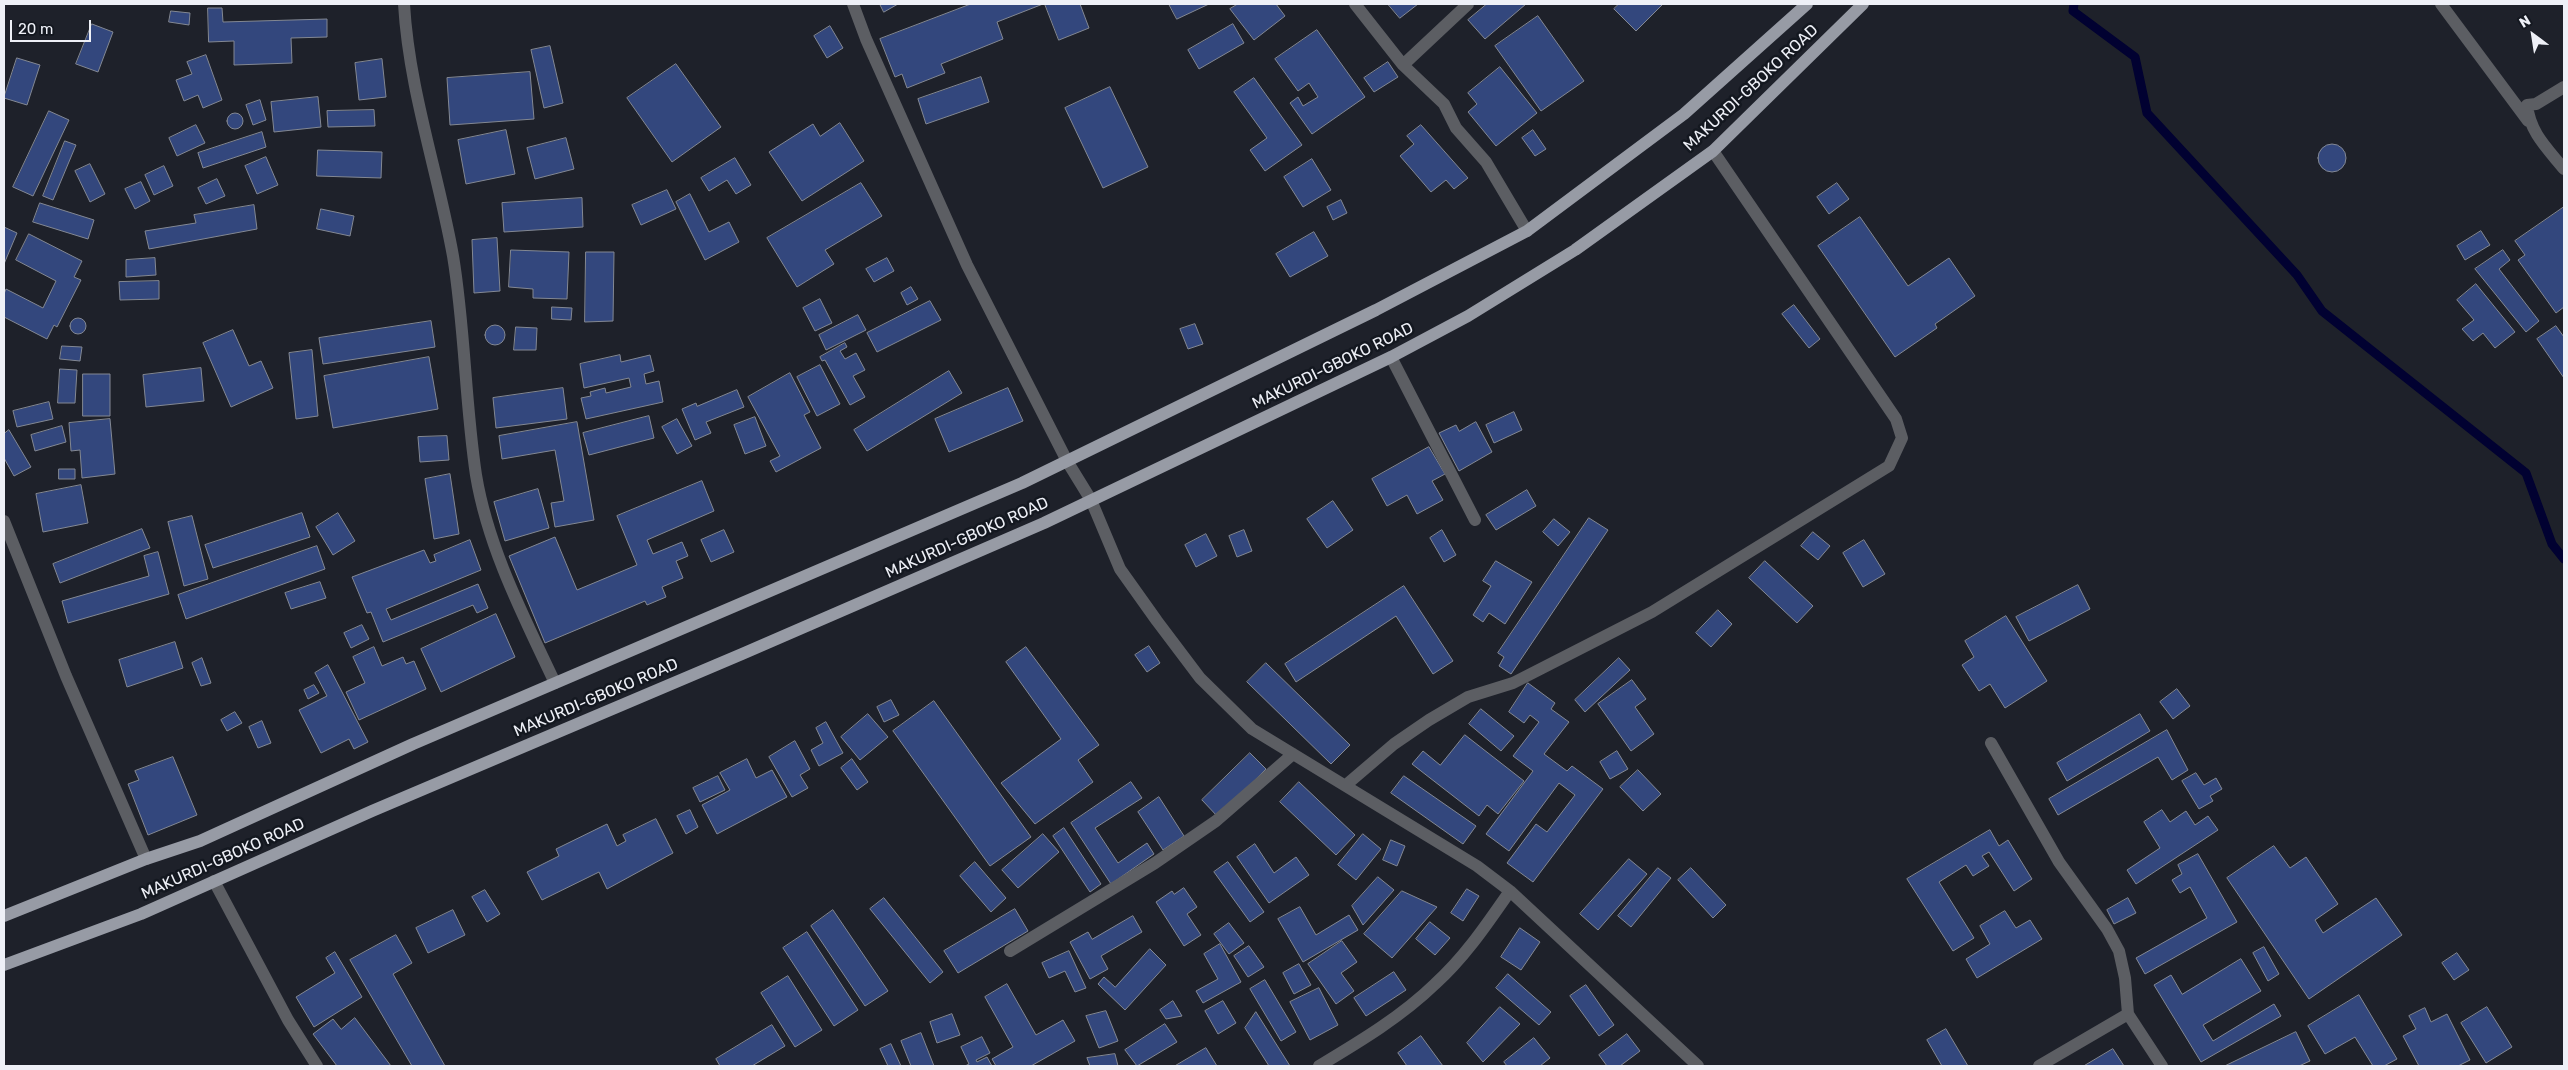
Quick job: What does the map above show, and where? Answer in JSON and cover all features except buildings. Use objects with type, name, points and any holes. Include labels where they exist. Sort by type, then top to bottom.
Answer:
[{"type":"main road","points":[[4,916],[146,859],[200,841],[412,744],[1022,483],[1376,310],[1527,231],[1684,114],[1807,4]]},
{"type":"main road","name":"MAKURDI-GBOKO ROAD","points":[[4,965],[140,914],[372,810],[760,646],[1091,500],[1391,357],[1468,316],[1575,250],[1713,152],[1863,4]]},
{"type":"street","points":[[404,4],[419,107],[453,257],[476,476],[494,542],[516,597],[555,683]]},
{"type":"street","points":[[853,4],[869,58],[967,265],[1067,461],[1091,500],[1120,569],[1200,678],[1252,729],[1477,866],[1510,891],[1698,1066]]},
{"type":"street","points":[[1355,4],[1403,65],[1444,104],[1456,128],[1486,162],[1527,231]]},
{"type":"street","points":[[1403,65],[1468,4]]},
{"type":"street","points":[[2441,4],[2528,121],[2537,137],[2564,168]]},
{"type":"street","points":[[2528,121],[2527,105],[2536,104],[2564,88]]},
{"type":"street","points":[[1346,786],[1394,744],[1468,697],[1513,683],[1652,612],[1889,466],[1902,438],[1896,419],[1713,152]]},
{"type":"street","points":[[1391,357],[1475,520]]},
{"type":"street","points":[[4,521],[66,676],[146,859]]},
{"type":"street","points":[[1991,743],[2059,862],[2107,929],[2119,951],[2125,978],[2128,1014],[2162,1066]]},
{"type":"street","points":[[1010,950],[1155,863],[1193,837],[1216,821],[1293,754]]},
{"type":"street","points":[[214,881],[288,1020],[317,1066]]},
{"type":"street","points":[[1319,1066],[1367,1037],[1435,985],[1475,942],[1510,891]]},
{"type":"street","points":[[2039,1066],[2128,1014]]},
{"type":"waterway","points":[[2074,4],[2073,11],[2135,57],[2147,113],[2297,275],[2322,311],[2526,473],[2552,544],[2564,559]]}]
